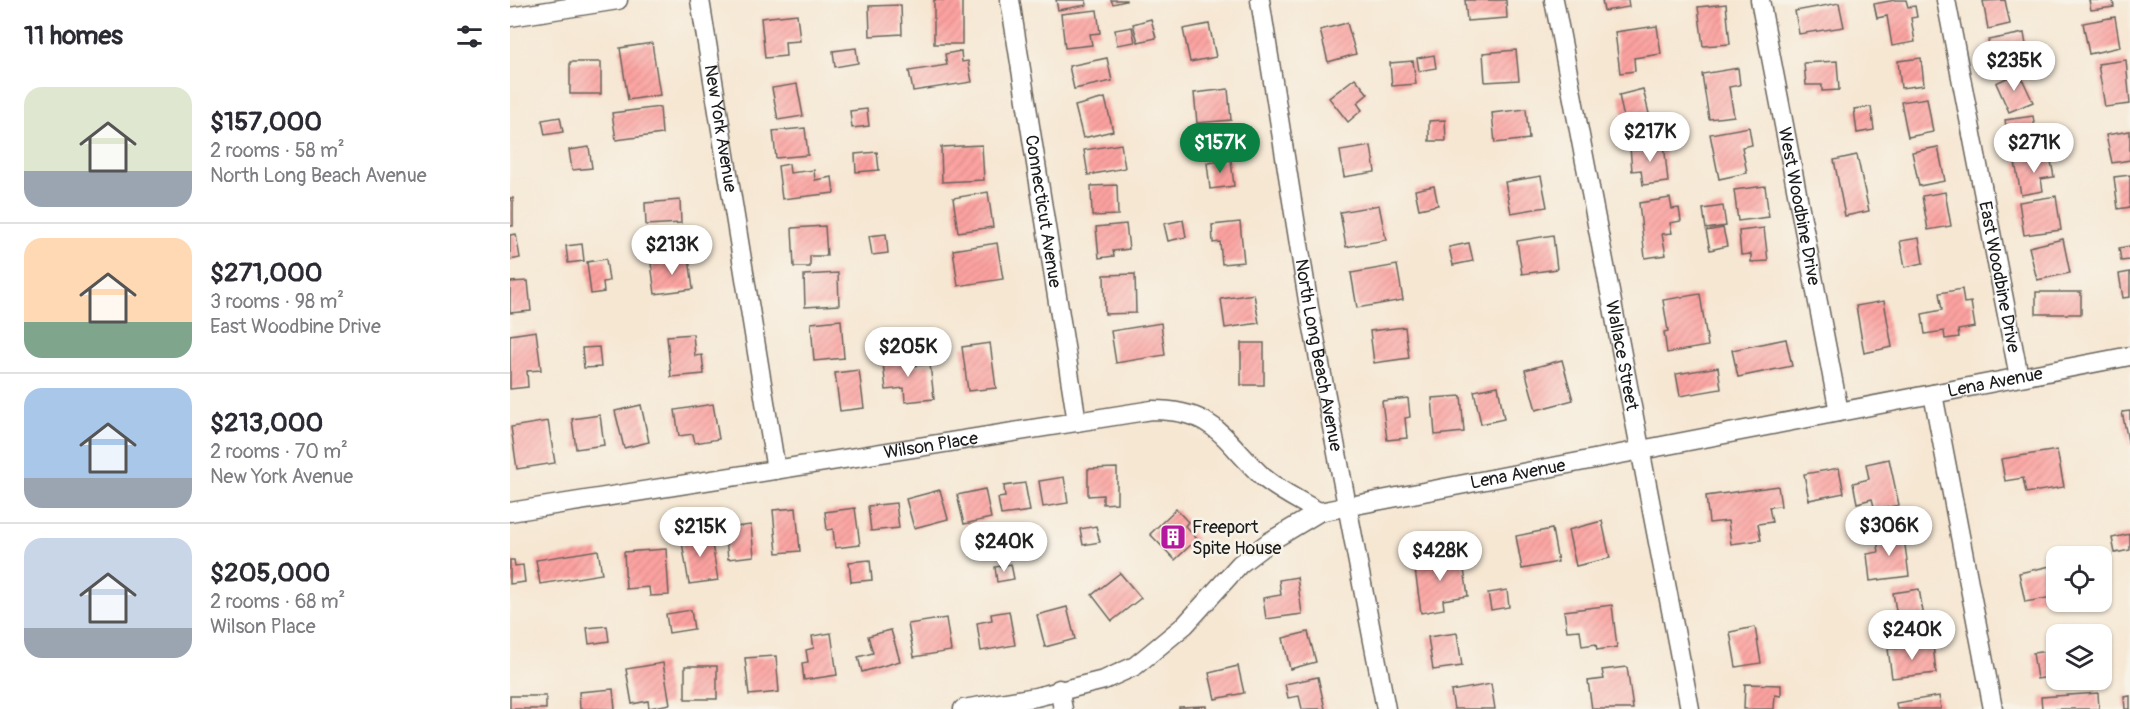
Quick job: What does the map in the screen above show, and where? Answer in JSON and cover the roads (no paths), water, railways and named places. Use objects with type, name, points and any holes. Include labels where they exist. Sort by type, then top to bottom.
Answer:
[{"type":"street","points":[[510,17],[618,0]]},
{"type":"street","name":"New York Avenue","points":[[700,0],[776,470]]},
{"type":"street","name":"Connecticut Avenue","points":[[1010,0],[1077,422]]},
{"type":"street","name":"North Long Beach Avenue","points":[[1260,0],[1309,307],[1386,709]]},
{"type":"street","name":"Wallace Street","points":[[1554,0],[1690,709]]},
{"type":"street","name":"West Woodbine Drive","points":[[1760,0],[1839,412]]},
{"type":"street","name":"East Woodbine Drive","points":[[1946,0],[2019,377]]},
{"type":"street","name":"Lena Avenue","points":[[963,709],[1036,697],[1059,689],[1104,680],[1151,655],[1185,625],[1240,564],[1269,542],[1318,512],[2130,356]]},
{"type":"street","points":[[1933,394],[1993,709]]},
{"type":"street","name":"Wilson Place","points":[[510,512],[1152,410],[1191,413],[1218,428],[1264,477],[1318,512]]},
{"type":"street","points":[[1059,689],[1063,709]]},
{"type":"place","name":"Freeport Spite House","points":[[1173,537]]}]
